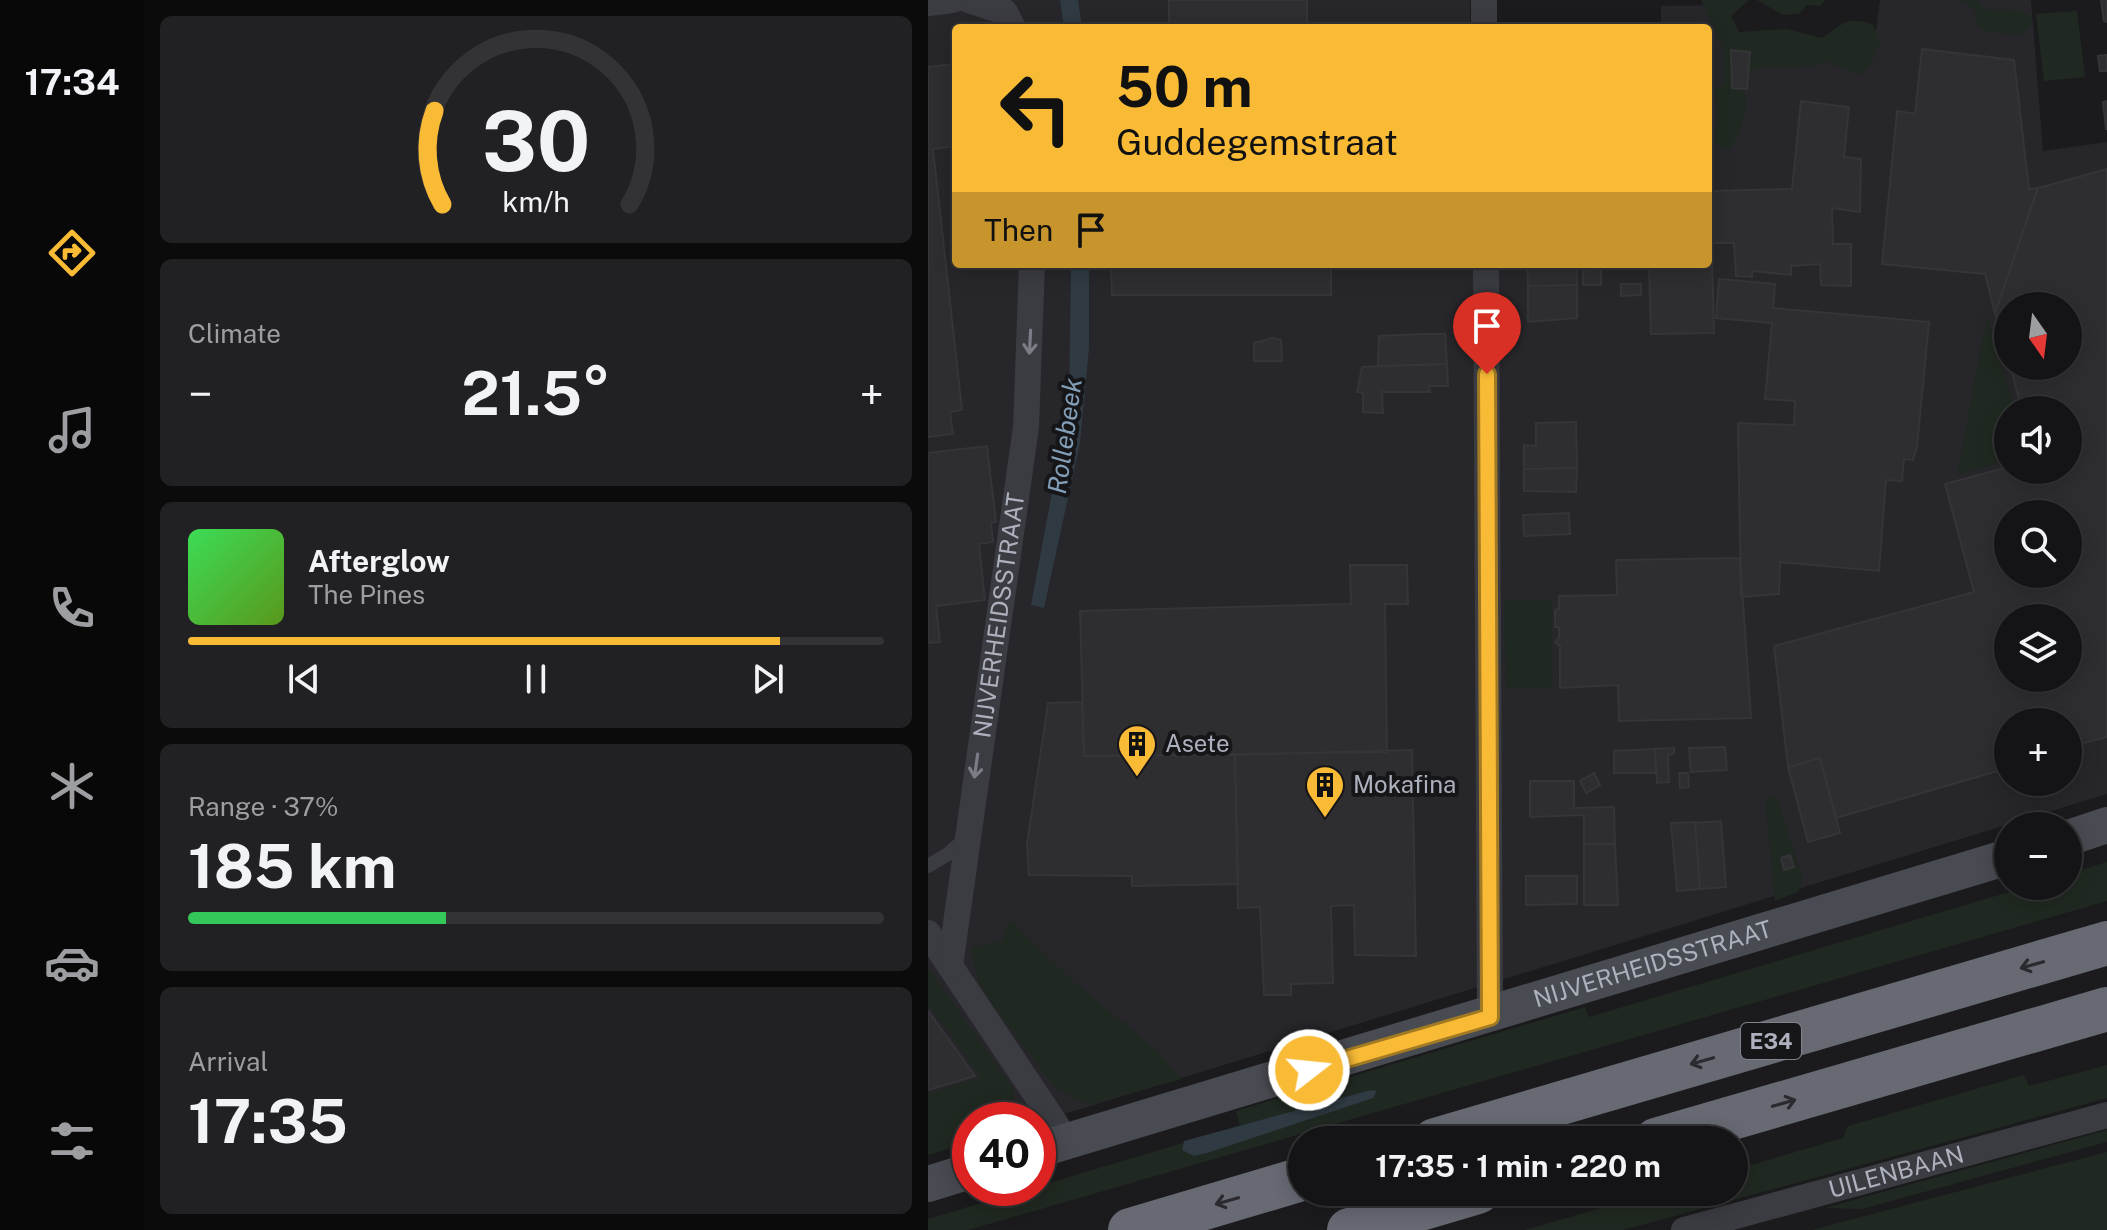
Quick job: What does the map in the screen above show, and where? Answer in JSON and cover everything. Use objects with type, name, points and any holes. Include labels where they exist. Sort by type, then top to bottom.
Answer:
[{"type":"highway","name":"E34","points":[[1483,1126],[2107,943]]},
{"type":"highway","points":[[1704,1126],[2107,1009]]},
{"type":"highway","points":[[1130,1230],[1288,1183]]},
{"type":"highway","points":[[1349,1230],[1430,1206]]},
{"type":"street","points":[[928,3],[953,0]]},
{"type":"street","points":[[968,0],[1005,12],[1011,24]]},
{"type":"street","points":[[1484,0],[1484,24]]},
{"type":"street","name":"NIJVERHEIDSSTRAAT","points":[[950,966],[965,838],[1026,427],[1032,268]]},
{"type":"street","points":[[1486,268],[1490,1017]]},
{"type":"street","points":[[2082,833],[2107,825]]},
{"type":"street","name":"NIJVERHEIDSSTRAAT","points":[[1056,1145],[1490,1017],[1994,861]]},
{"type":"street","name":"NIJVERHEIDSSTRAAT","points":[[928,933],[1027,1102]]},
{"type":"street","name":"UILENBAAN","points":[[1684,1230],[2107,1115]]},
{"type":"street","points":[[928,1184],[952,1177]]},
{"type":"lane","points":[[928,866],[948,854],[965,838]]},
{"type":"shaded area","points":[[928,0],[1470,0],[1470,24],[952,24],[952,268],[1712,268],[1712,24],[1661,24],[1661,6],[1731,5],[1732,40],[1873,53],[1880,0],[2031,0],[2043,151],[2107,142],[2107,794],[2048,812],[1994,812],[1994,829],[1056,1116],[1056,1102],[952,1102],[952,1148],[928,1155]]},
{"type":"shaded area","points":[[1701,0],[1749,0],[1731,16],[1739,32],[1787,29],[1822,38],[1840,25],[1858,21],[1873,25],[1880,42],[1870,67],[1857,75],[1829,62],[1763,68],[1742,74],[1745,113],[1738,135],[1728,151],[1716,145],[1712,136],[1718,120],[1714,91],[1724,84],[1723,49]]},
{"type":"shaded area","points":[[1757,0],[1825,0],[1820,6],[1807,5],[1799,14],[1783,15]]},
{"type":"shaded area","points":[[1953,0],[1978,0],[1984,9],[2020,10],[2030,16],[2033,24],[2021,35],[1985,31],[1977,26],[1975,10],[1964,1]]},
{"type":"shaded area","points":[[2077,11],[2085,77],[2044,81],[2036,14]]},
{"type":"shaded area","points":[[1987,316],[1994,340],[1994,380],[2006,380],[2011,396],[1994,396],[1994,465],[1957,475]]},
{"type":"shaded area","points":[[1551,599],[1553,687],[1506,688],[1504,600]]},
{"type":"shaded area","points":[[1776,795],[1803,879],[1798,892],[1775,901],[1765,798]]},
{"type":"shaded area","points":[[2107,862],[2107,901],[1328,1126],[1288,1126],[1288,1138],[1056,1205],[1056,1181],[1240,1126],[1236,1111],[1585,1007],[1589,1017],[1994,896],[1994,900],[2082,900],[2082,870]]},
{"type":"shaded area","points":[[1010,919],[1074,982],[1160,1053],[1181,1079],[1088,1105],[1055,1088],[987,997],[978,980],[970,947],[1002,941]]},
{"type":"shaded area","points":[[928,967],[1014,1090],[1014,1102],[952,1102],[952,1148],[928,1155],[928,1093],[981,1077],[928,1004]]},
{"type":"shaded area","points":[[2107,1065],[2107,1098],[1748,1196],[1748,1166],[1843,1138],[1848,1126],[2024,1075],[2029,1086]]},
{"type":"shaded area","points":[[2107,1130],[2107,1142],[1862,1209],[1825,1208]]},
{"type":"shaded area","points":[[2107,1152],[2107,1230],[1812,1230]]},
{"type":"shaded area","points":[[972,1206],[1051,1206],[968,1230],[928,1230],[928,1219]]},
{"type":"shaded area","points":[[1608,1206],[1711,1206],[1623,1230],[1525,1230]]},
{"type":"water","points":[[1060,0],[1078,0],[1081,24],[1063,24]]},
{"type":"water","name":"Rollebeek","points":[[1071,268],[1089,268],[1089,348],[1080,443],[1044,608],[1031,605],[1069,401]]},
{"type":"water","points":[[1371,1090],[1377,1091],[1373,1098],[1207,1153],[1194,1156],[1182,1150],[1184,1141]]},
{"type":"building","points":[[1169,0],[1307,0],[1307,24],[1169,24]]},
{"type":"building","points":[[2101,0],[2107,0],[2107,22],[2104,21]]},
{"type":"building","points":[[1922,49],[2014,60],[2029,189],[2038,188],[2002,292],[1994,292],[1994,309],[1985,274],[1882,264],[1897,111],[1915,114]]},
{"type":"building","points":[[1731,50],[1750,52],[1747,89],[1732,88]]},
{"type":"building","points":[[2107,55],[2107,71],[2100,71],[2098,56]]},
{"type":"building","points":[[952,64],[952,147],[933,149],[962,410],[950,412],[953,434],[928,437],[928,67]]},
{"type":"building","points":[[1801,101],[1849,107],[1844,157],[1861,159],[1860,212],[1832,208],[1833,244],[1851,244],[1851,286],[1821,285],[1820,264],[1791,266],[1791,275],[1752,271],[1752,277],[1736,276],[1734,243],[1712,243],[1712,191],[1792,189]]},
{"type":"building","points":[[2107,101],[2107,129],[2106,129],[2103,102]]},
{"type":"building","points":[[2107,169],[2107,737],[2082,743],[2082,708],[1994,708],[1994,772],[1836,818],[1820,758],[1788,767],[1774,646],[1974,592],[1945,484],[1994,471],[1994,484],[2082,484],[2082,396],[2018,396],[2014,380],[2082,380],[2082,292],[2002,292],[2038,188]]},
{"type":"building","points":[[1712,261],[1714,333],[1651,334],[1649,268],[1712,268]]},
{"type":"building","points":[[1111,268],[1331,268],[1331,295],[1112,295]]},
{"type":"building","points":[[1527,268],[1576,268],[1577,285],[1528,286]]},
{"type":"building","points":[[1601,269],[1601,285],[1583,285],[1583,270]]},
{"type":"building","points":[[1719,279],[1775,284],[1773,308],[1929,322],[1917,447],[1913,460],[1904,459],[1902,481],[1886,480],[1879,571],[1780,562],[1779,594],[1741,597],[1738,423],[1794,425],[1795,401],[1765,399],[1772,323],[1716,318]]},
{"type":"building","points":[[1621,284],[1641,284],[1641,295],[1621,296]]},
{"type":"building","points":[[1577,285],[1577,318],[1528,322],[1528,286]]},
{"type":"building","points":[[1445,334],[1447,364],[1378,366],[1379,336]]},
{"type":"building","points":[[1272,338],[1281,340],[1282,361],[1254,361],[1254,343]]},
{"type":"building","points":[[1447,364],[1448,386],[1429,386],[1430,392],[1382,392],[1383,413],[1363,412],[1363,393],[1357,392],[1362,367]]},
{"type":"building","points":[[1576,422],[1577,468],[1524,469],[1524,445],[1536,446],[1536,423]]},
{"type":"building","points":[[987,446],[996,522],[991,523],[993,542],[979,544],[985,600],[936,606],[940,642],[928,643],[928,453]]},
{"type":"building","points":[[1577,468],[1576,492],[1524,491],[1524,469]]},
{"type":"building","points":[[1569,513],[1570,534],[1524,536],[1523,515]]},
{"type":"building","points":[[1740,558],[1751,718],[1619,721],[1618,685],[1560,688],[1560,646],[1555,642],[1559,638],[1559,627],[1555,627],[1555,610],[1559,609],[1559,596],[1617,595],[1616,560]]},
{"type":"building","points":[[1350,565],[1407,565],[1408,604],[1385,604],[1387,752],[1084,756],[1080,611],[1351,604]]},
{"type":"building","name":"Asete","points":[[1082,702],[1084,756],[1235,755],[1238,884],[1132,886],[1132,876],[1029,875],[1027,844],[1048,703]]},
{"type":"building","points":[[1725,747],[1727,770],[1691,772],[1689,748]]},
{"type":"building","points":[[1674,748],[1674,754],[1668,755],[1669,782],[1657,783],[1655,749]]},
{"type":"building","points":[[1655,749],[1656,773],[1614,773],[1614,751]]},
{"type":"building","name":"Mokafina","points":[[1412,750],[1416,956],[1355,955],[1354,905],[1331,906],[1333,983],[1291,984],[1291,995],[1264,995],[1260,907],[1238,908],[1235,755]]},
{"type":"building","points":[[1820,758],[1840,833],[1808,842],[1788,767]]},
{"type":"building","points":[[1594,773],[1600,785],[1586,793],[1580,781]]},
{"type":"building","points":[[1679,773],[1688,773],[1689,787],[1680,788]]},
{"type":"building","points":[[1530,781],[1574,781],[1574,808],[1614,807],[1615,844],[1584,844],[1584,815],[1530,817]]},
{"type":"building","points":[[1721,821],[1726,887],[1700,889],[1695,823]]},
{"type":"building","points":[[1695,822],[1700,889],[1677,891],[1671,823]]},
{"type":"building","points":[[1584,844],[1615,844],[1618,905],[1584,905]]},
{"type":"building","points":[[1790,855],[1794,867],[1784,870],[1781,858]]},
{"type":"building","points":[[1526,876],[1577,876],[1577,904],[1526,905]]},
{"type":"building","points":[[928,1011],[975,1076],[928,1090]]},
{"type":"place","name":"Asete","points":[[1137,778]]},
{"type":"place","name":"Mokafina","points":[[1325,819]]},
{"type":"route","points":[[1309,1070],[1490,1017],[1487,374]]}]
